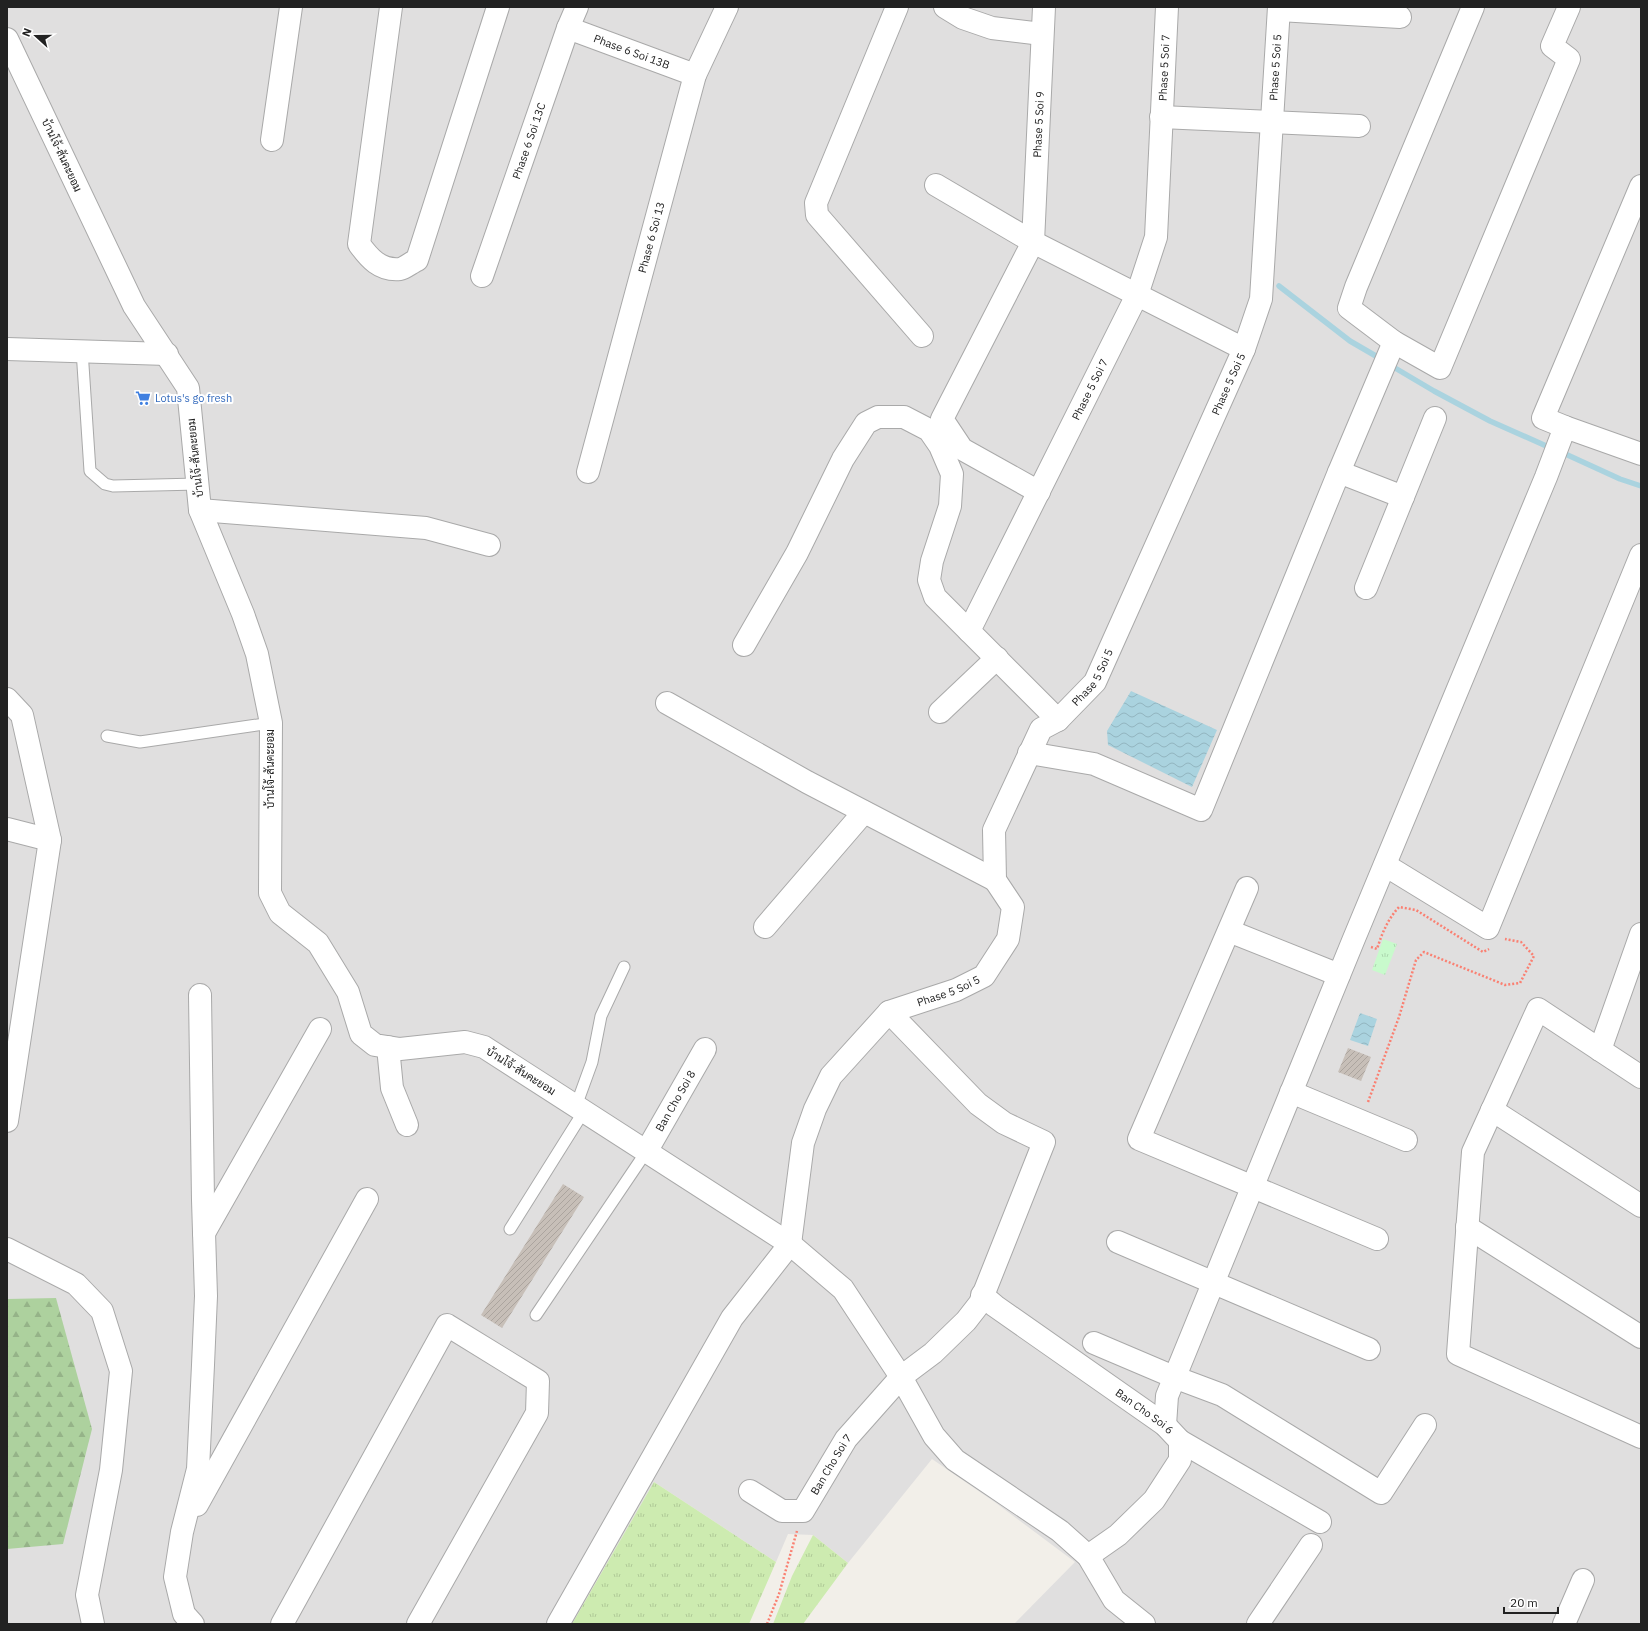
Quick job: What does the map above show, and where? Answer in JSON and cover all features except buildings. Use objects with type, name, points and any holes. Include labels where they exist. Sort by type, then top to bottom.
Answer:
[{"type":"street","points":[[272,140],[291,7]]},
{"type":"street","points":[[391,7],[359,244],[370,259],[382,266],[401,269],[417,260],[498,7]]},
{"type":"street","name":"Phase 6 Soi 13C","points":[[482,276],[568,28],[577,7]]},
{"type":"street","name":"Phase 6 Soi 13","points":[[588,472],[695,75],[727,7]]},
{"type":"street","points":[[896,7],[816,203],[817,215],[922,336]]},
{"type":"street","points":[[945,7],[963,18],[992,28],[1042,34]]},
{"type":"street","name":"Phase 5 Soi 9","points":[[1033,242],[1044,7]]},
{"type":"street","name":"Phase 5 Soi 7","points":[[969,632],[1137,295],[1156,237],[1167,7]]},
{"type":"street","points":[[1473,7],[1348,308],[1394,342],[1440,368],[1569,59],[1552,46],[1569,7]]},
{"type":"street","points":[[1279,8],[1400,17]]},
{"type":"street","name":"Phase 5 Soi 5","points":[[790,1244],[804,1143],[815,1109],[831,1076],[889,1012],[956,990],[984,976],[1008,939],[1012,907],[995,880],[994,830],[1041,729],[1058,720],[1095,682],[1244,349],[1262,299],[1279,8]]},
{"type":"street","name":"Phase 6 Soi 13B","points":[[568,28],[695,75]]},
{"type":"street","name":"บ้านโจ้-สันคะยอม","points":[[7,38],[134,306],[188,388],[200,510],[255,647],[271,723],[270,892],[280,913],[318,943],[348,992],[361,1034],[375,1045],[400,1049],[465,1042],[484,1047],[790,1244],[843,1289],[901,1376],[934,1436],[955,1460],[1060,1531],[1088,1556],[1114,1600],[1140,1623]]},
{"type":"street","points":[[1161,117],[1359,126]]},
{"type":"street","points":[[936,184],[1033,242],[1244,349]]},
{"type":"street","points":[[1641,186],[1543,418],[1562,434],[1641,454]]},
{"type":"street","points":[[1033,242],[942,419],[962,449],[1039,492]]},
{"type":"street","points":[[1029,753],[1094,764],[1201,810],[1339,472],[1394,342]]},
{"type":"street","points":[[7,349],[82,350],[167,354]]},
{"type":"street","points":[[744,645],[797,554],[843,460],[866,423],[878,417],[904,417],[929,430],[940,446],[952,474],[950,506],[932,561],[929,580],[935,597],[1058,720]]},
{"type":"street","points":[[1366,588],[1435,418]]},
{"type":"street","points":[[1320,1522],[1173,1433],[1167,1396],[1562,434]]},
{"type":"street","points":[[1339,472],[1403,497]]},
{"type":"street","points":[[200,510],[426,528],[489,545]]},
{"type":"street","points":[[1385,865],[1488,928],[1641,555]]},
{"type":"street","points":[[940,712],[997,658]]},
{"type":"street","points":[[7,699],[22,715],[50,840],[7,1121]]},
{"type":"street","points":[[667,702],[806,782],[995,880]]},
{"type":"street","points":[[765,927],[864,812]]},
{"type":"street","points":[[7,829],[50,840]]},
{"type":"street","points":[[1247,888],[1139,1139],[1378,1239]]},
{"type":"street","points":[[1229,931],[1339,975]]},
{"type":"street","points":[[1600,1050],[1641,934]]},
{"type":"street","points":[[192,1624],[184,1614],[175,1577],[182,1532],[198,1469],[206,1296],[200,995]]},
{"type":"street","points":[[1641,1077],[1538,1009],[1473,1152],[1458,1354],[1641,1437]]},
{"type":"street","name":"Ban Cho Soi 7","points":[[803,1511],[846,1439],[901,1376],[933,1353],[966,1321],[980,1303],[1044,1142],[1004,1123],[978,1104],[889,1012]]},
{"type":"street","points":[[204,1233],[320,1029]]},
{"type":"street","points":[[388,1047],[392,1088],[408,1125]]},
{"type":"street","name":"Ban Cho Soi 8","points":[[646,1152],[706,1049]]},
{"type":"street","points":[[1291,1092],[1406,1140]]},
{"type":"street","points":[[1492,1110],[1641,1206]]},
{"type":"street","points":[[182,1532],[368,1199]]},
{"type":"street","points":[[1467,1227],[1641,1337]]},
{"type":"street","points":[[1118,1242],[1369,1349]]},
{"type":"street","points":[[558,1624],[732,1318],[790,1244]]},
{"type":"street","points":[[7,1249],[76,1284],[102,1311],[121,1371],[111,1470],[87,1595],[93,1624]]},
{"type":"street","name":"Ban Cho Soi 6","points":[[982,1295],[995,1306],[1173,1433],[1180,1460],[1154,1500],[1118,1535],[1088,1556]]},
{"type":"street","points":[[282,1624],[447,1325],[538,1380],[536,1413],[418,1624]]},
{"type":"street","points":[[1094,1343],[1174,1377],[1222,1395],[1381,1493],[1425,1425]]},
{"type":"street","points":[[750,1491],[782,1511],[803,1511]]},
{"type":"street","points":[[1258,1624],[1311,1545]]},
{"type":"street","points":[[1564,1624],[1583,1580]]},
{"type":"lane","points":[[82,350],[90,471],[105,484],[113,486],[198,484]]},
{"type":"lane","points":[[107,736],[140,742],[271,723]]},
{"type":"lane","points":[[510,1229],[580,1109],[592,1062],[601,1016],[624,967]]},
{"type":"lane","points":[[536,1315],[646,1152]]},
{"type":"path","points":[[1353,941],[1377,948],[1392,915],[1399,907],[1416,910],[1483,952],[1495,945]]},
{"type":"path","points":[[1361,1121],[1399,1017],[1416,960],[1424,952],[1505,985],[1520,983],[1534,956],[1521,942],[1506,938],[1500,942]]},
{"type":"path","points":[[766,1624],[780,1594],[803,1511]]},
{"type":"shaded area","points":[[7,7],[1641,7],[1641,1624],[1014,1624],[1075,1562],[996,1503],[932,1459],[848,1563],[813,1535],[788,1534],[776,1562],[654,1482],[572,1624],[7,1624]]},
{"type":"green space","points":[[1383,939],[1397,944],[1385,975],[1372,970]]},
{"type":"green space","points":[[56,1298],[92,1429],[63,1544],[7,1549],[7,1299]]},
{"type":"green space","points":[[654,1482],[776,1562],[749,1624],[572,1624]]},
{"type":"green space","points":[[813,1535],[848,1563],[803,1624],[773,1624],[792,1576]]},
{"type":"water","points":[[1131,691],[1217,730],[1192,787],[1108,745],[1107,731]]},
{"type":"water","points":[[1360,1013],[1377,1019],[1368,1046],[1350,1040]]},
{"type":"waterway","points":[[1279,286],[1350,341],[1381,359]]},
{"type":"waterway","points":[[1390,365],[1490,421],[1553,449]]},
{"type":"waterway","points":[[1561,452],[1620,479],[1641,486]]},
{"type":"place","name":"Lotus's go fresh","points":[[143,398]]}]
